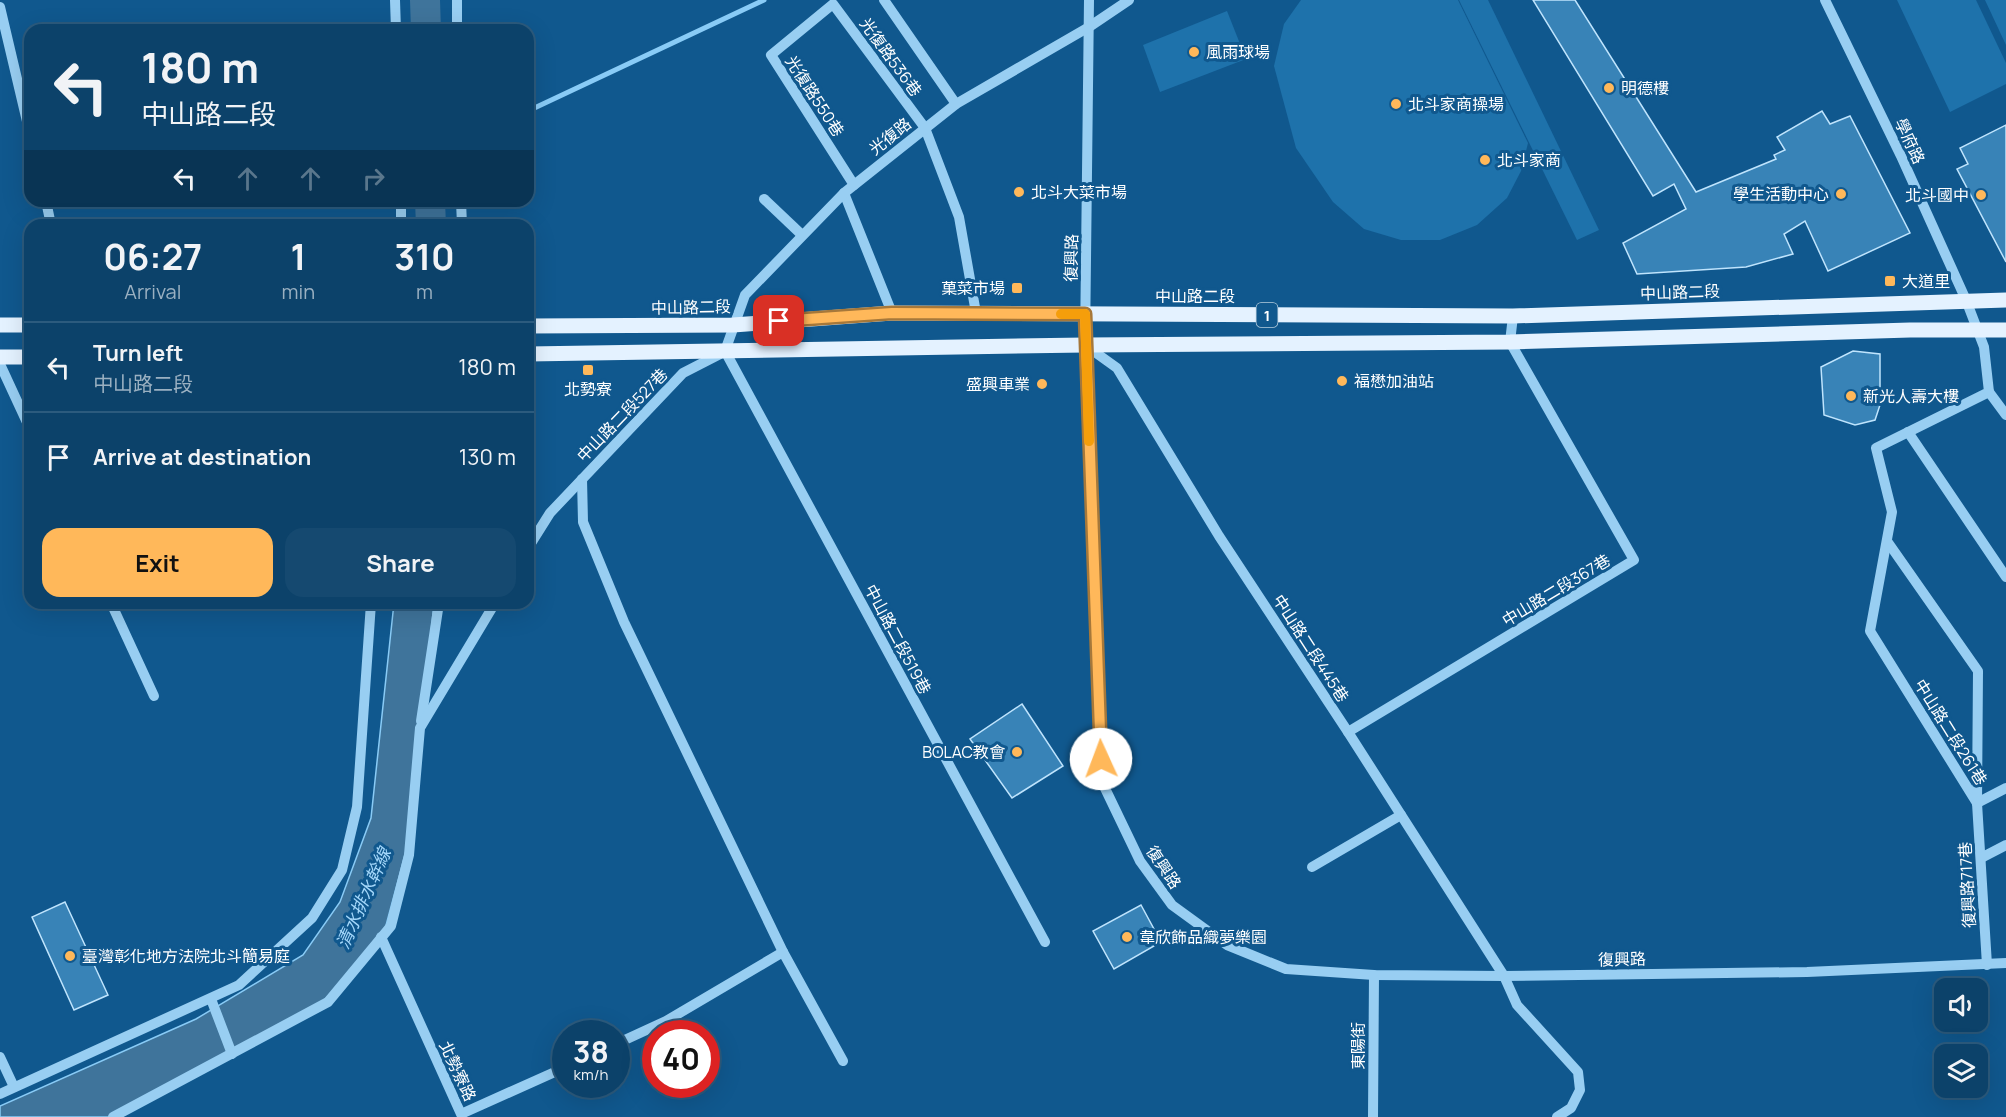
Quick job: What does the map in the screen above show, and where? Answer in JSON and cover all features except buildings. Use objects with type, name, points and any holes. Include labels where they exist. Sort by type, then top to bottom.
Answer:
[{"type":"main road","name":"中山路二段","points":[[534,326],[733,325],[892,313],[1513,316],[2006,300]]},
{"type":"main road","points":[[0,326],[24,326]]},
{"type":"main road","name":"1","points":[[534,354],[1085,345],[1510,342],[1910,330],[2006,330]]},
{"type":"main road","points":[[0,357],[24,357]]},
{"type":"street","points":[[395,0],[396,24]]},
{"type":"street","points":[[457,0],[458,24]]},
{"type":"street","points":[[884,0],[956,104]]},
{"type":"street","name":"復興路","points":[[1089,0],[1085,345],[1102,782],[1140,861],[1172,905],[1227,945],[1286,969],[1374,975],[1504,976],[1808,972],[2006,963]]},
{"type":"street","name":"光復路","points":[[725,351],[745,295],[844,193],[956,104],[1089,27],[1129,0]]},
{"type":"street","name":"學府路","points":[[1825,0],[1901,156],[1966,300],[1977,330]]},
{"type":"street","name":"光復路550巷","points":[[833,4],[771,55],[854,185]]},
{"type":"street","name":"光復路536巷","points":[[833,4],[924,128],[959,217],[976,313]]},
{"type":"street","points":[[0,7],[24,109]]},
{"type":"street","points":[[844,193],[892,313]]},
{"type":"street","points":[[764,199],[802,236]]},
{"type":"street","points":[[1510,342],[1513,316]]},
{"type":"street","points":[[1977,330],[1984,347],[1989,392],[2006,415]]},
{"type":"street","name":"中山路二段367巷","points":[[1348,732],[1634,560],[1510,342]]},
{"type":"street","name":"中山路二段445巷","points":[[1085,345],[1117,368],[1219,536],[1504,976],[1517,1005],[1578,1072],[1580,1090],[1571,1108],[1557,1117]]},
{"type":"street","name":"中山路二段527巷","points":[[534,538],[550,513],[683,373],[725,351]]},
{"type":"street","name":"中山路二段519巷","points":[[725,351],[1045,942]]},
{"type":"street","points":[[0,364],[24,416]]},
{"type":"street","name":"中山路二段261巷","points":[[1977,803],[1870,631],[1892,512],[1876,448],[1989,392]]},
{"type":"street","points":[[1908,432],[2006,577]]},
{"type":"street","points":[[582,478],[583,522],[620,612],[783,952],[843,1061]]},
{"type":"street","name":"中山路二段261巷","points":[[1887,541],[1978,671],[1977,803]]},
{"type":"street","points":[[114,609],[154,696]]},
{"type":"street","points":[[0,1094],[239,985],[312,918],[342,870],[357,807],[371,609]]},
{"type":"street","points":[[113,1117],[328,1002],[391,926],[409,855],[420,728],[438,609]]},
{"type":"street","points":[[420,728],[491,609]]},
{"type":"street","points":[[1977,803],[2006,788]]},
{"type":"street","name":"復興路717巷","points":[[1977,803],[1987,964]]},
{"type":"street","points":[[1312,867],[1401,815]]},
{"type":"street","points":[[1981,858],[2006,845]]},
{"type":"street","name":"北勢寮路","points":[[381,937],[461,1114],[552,1072]]},
{"type":"street","points":[[630,1038],[666,1021],[783,952]]},
{"type":"street","name":"東陽街","points":[[1373,1117],[1374,975]]},
{"type":"street","points":[[211,999],[232,1054]]},
{"type":"street","points":[[0,1057],[14,1087]]},
{"type":"shaded area","name":"北斗家商操場","points":[[1301,0],[1458,0],[1528,143],[1521,171],[1507,198],[1477,225],[1440,240],[1401,240],[1364,229],[1333,202],[1296,148],[1274,66],[1284,24]]},
{"type":"shaded area","name":"北斗家商操場","points":[[1459,0],[1488,0],[1599,230],[1577,240]]},
{"type":"shaded area","points":[[1897,0],[1976,0],[2006,63],[2006,84],[1950,112]]},
{"type":"shaded area","points":[[1985,0],[2006,0],[2006,45]]},
{"type":"shaded area","name":"風雨球場","points":[[1227,11],[1246,59],[1160,92],[1143,45]]},
{"type":"water","points":[[393,609],[433,609],[410,836],[381,944],[319,1005],[112,1117],[0,1117],[0,1106],[196,1019],[303,955],[340,902],[371,818]]},
{"type":"waterway","name":"清水排水幹線","points":[[425,0],[426,24]]},
{"type":"waterway","points":[[534,108],[764,0]]},
{"type":"waterway","name":"清水排水幹線","points":[[430,207],[431,219]]},
{"type":"slow traffic","points":[[1061,314],[1085,314],[1089,441]]},
{"type":"place","name":"風雨球場","points":[[1194,52]]},
{"type":"place","name":"明德樓","points":[[1609,88]]},
{"type":"place","name":"北斗家商操場","points":[[1396,104]]},
{"type":"place","name":"北斗家商","points":[[1485,160]]},
{"type":"place","name":"北斗大菜市場","points":[[1019,192]]},
{"type":"place","name":"學生活動中心","points":[[1841,194]]},
{"type":"place","name":"北斗國中","points":[[1981,195]]},
{"type":"place","name":"大道里","points":[[1890,281]]},
{"type":"place","name":"菓菜市場","points":[[1017,288]]},
{"type":"place","name":"北勢寮","points":[[588,370]]},
{"type":"place","name":"福懋加油站","points":[[1342,381]]},
{"type":"place","name":"盛興車業","points":[[1042,384]]},
{"type":"place","name":"新光人壽大樓","points":[[1851,396]]},
{"type":"place","name":"BOLAC教會","points":[[1017,752]]},
{"type":"place","name":"韋欣飾品織夢樂園","points":[[1127,937]]},
{"type":"place","name":"臺灣彰化地方法院北斗簡易庭","points":[[70,956]]},
{"type":"route","points":[[779,321],[892,313],[1085,314],[1101,759]]}]
